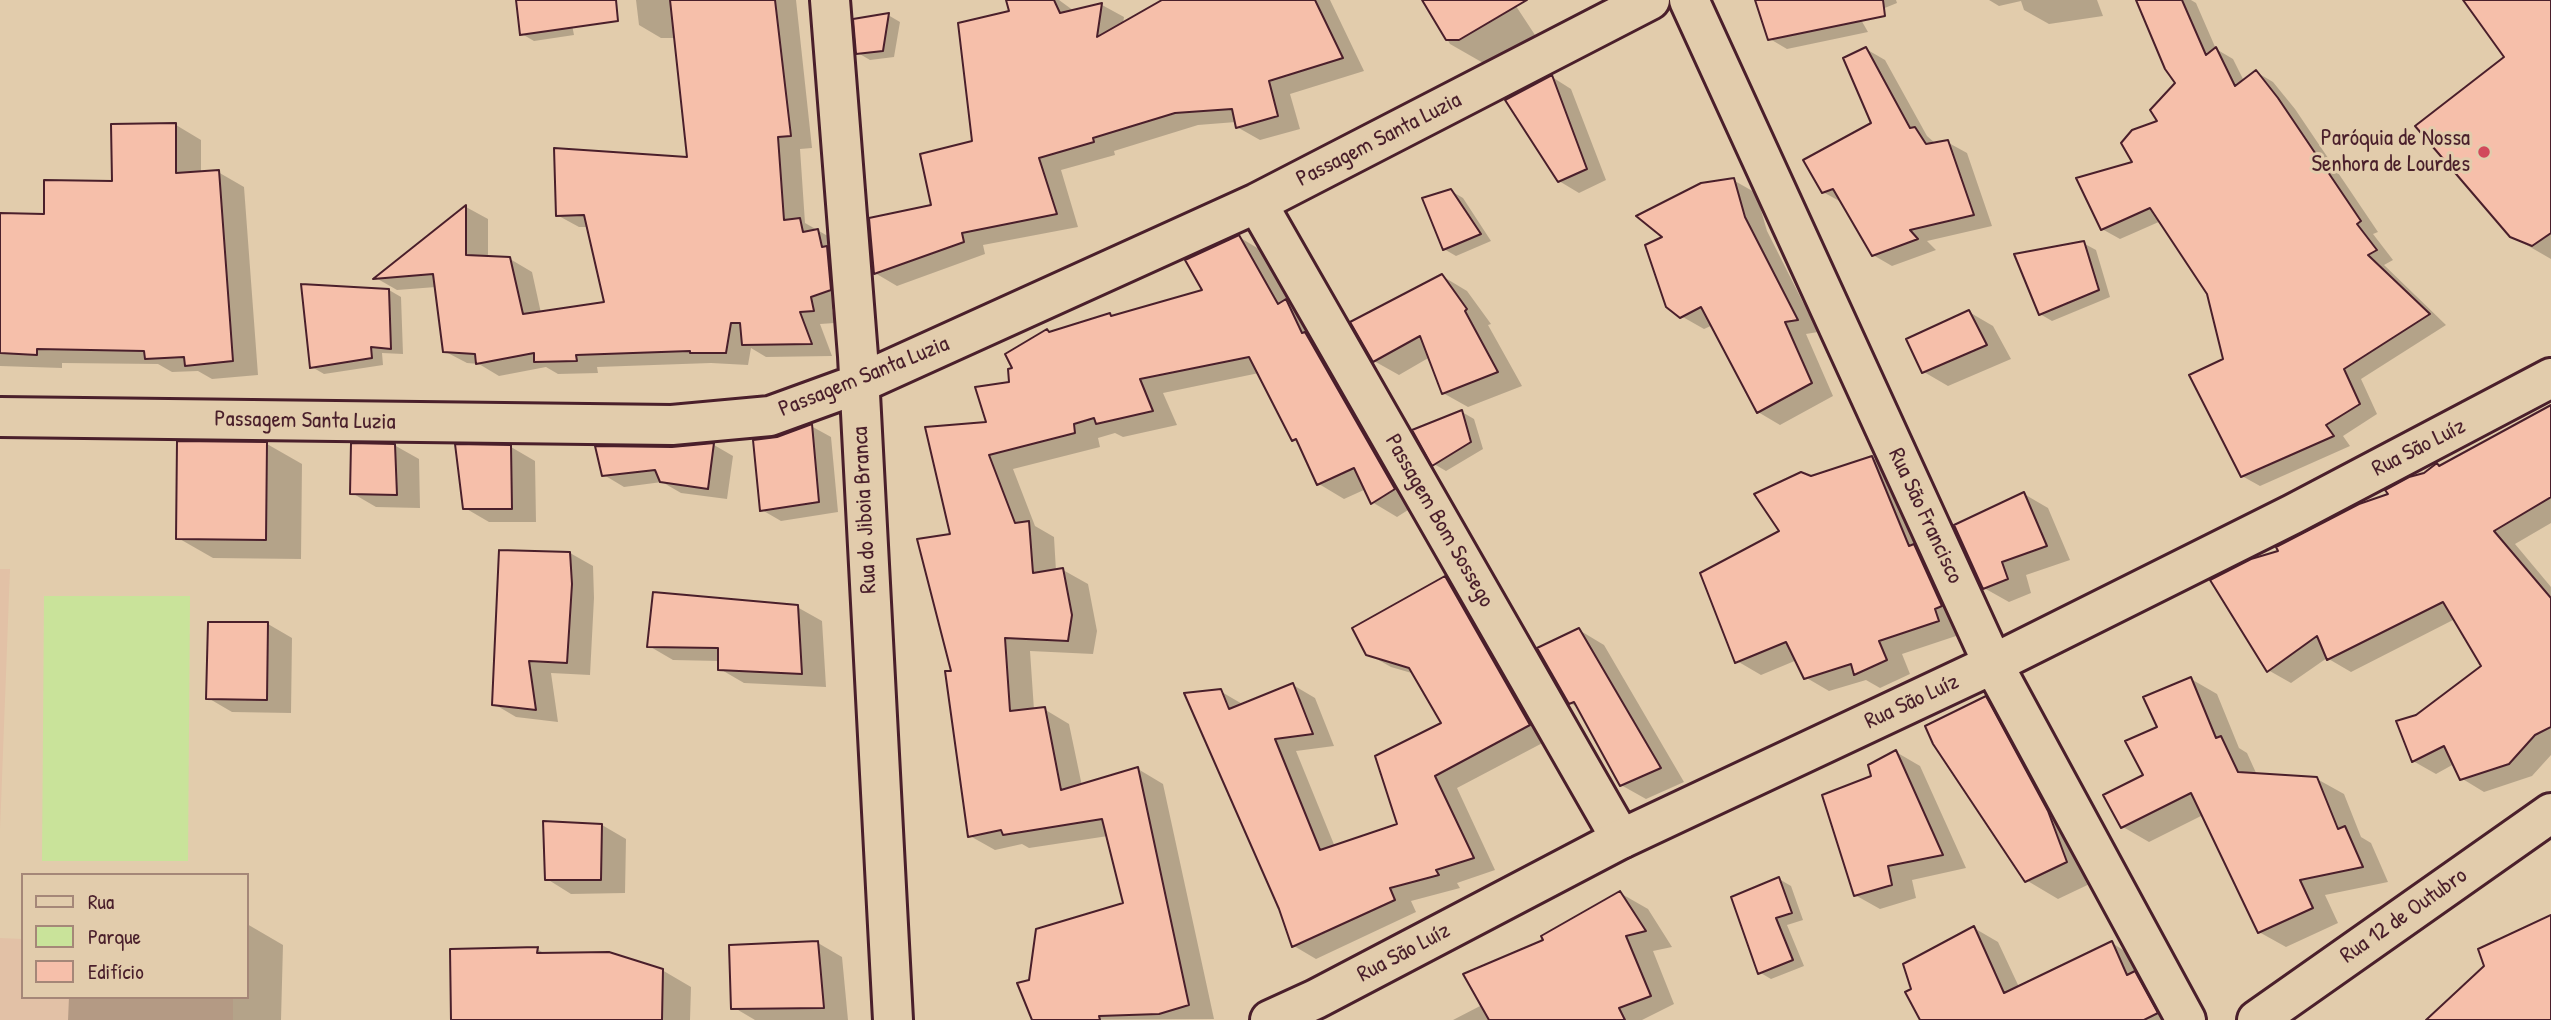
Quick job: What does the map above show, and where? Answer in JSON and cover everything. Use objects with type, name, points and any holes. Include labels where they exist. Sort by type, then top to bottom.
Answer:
[{"type":"street","name":"Rua do Jiboia Branca","points":[[830,0],[858,384],[893,1020]]},
{"type":"street","name":"Passagem Santa Luzia","points":[[0,417],[672,425],[770,416],[858,384],[1257,203],[1650,0]]},
{"type":"street","name":"Rua São Francisco","points":[[1689,0],[1993,664],[2186,1020]]},
{"type":"street","name":"Passagem Bom Sossego","points":[[1257,203],[1621,839]]},
{"type":"street","name":"Rua São Luíz","points":[[1270,1020],[1621,839],[1993,664],[2293,514],[2551,378]]},
{"type":"street","name":"Rua 12 de Outubro","points":[[2256,1020],[2551,813]]},
{"type":"shaded area","points":[[0,569],[10,569],[0,830]]},
{"type":"shaded area","points":[[0,938],[21,939],[21,999],[233,999],[233,1020],[0,1020]]},
{"type":"green space","points":[[44,596],[190,596],[188,861],[42,861]]},
{"type":"building","points":[[516,0],[616,0],[618,21],[520,35]]},
{"type":"building","points":[[670,0],[775,0],[791,136],[778,137],[784,220],[800,218],[803,232],[818,229],[822,247],[827,246],[831,290],[811,297],[814,311],[800,312],[812,344],[742,345],[740,323],[731,323],[726,353],[690,351],[576,355],[577,361],[534,362],[534,353],[476,364],[475,354],[443,352],[433,274],[373,279],[466,205],[466,255],[510,257],[523,314],[604,302],[584,215],[556,216],[554,148],[687,157]]},
{"type":"building","points":[[1006,0],[1054,0],[1060,13],[1102,3],[1097,37],[1162,0],[1315,0],[1343,58],[1269,81],[1278,116],[1236,128],[1232,109],[1175,113],[1039,158],[1057,214],[962,233],[964,242],[874,274],[869,218],[931,205],[920,154],[972,141],[958,23],[1009,11]]},
{"type":"building","points":[[1422,0],[1527,0],[1459,40],[1446,40]]},
{"type":"building","points":[[1755,0],[1883,0],[1885,16],[1768,40]]},
{"type":"building","points":[[2136,0],[2182,0],[2206,55],[2216,47],[2235,86],[2256,70],[2361,221],[2357,224],[2377,250],[2368,255],[2430,314],[2344,369],[2360,404],[2326,425],[2334,436],[2241,477],[2189,375],[2223,359],[2207,294],[2150,208],[2101,230],[2076,178],[2132,162],[2121,143],[2132,130],[2157,121],[2150,110],[2175,83],[2165,69]]},
{"type":"building","points":[[2463,0],[2551,0],[2551,233],[2532,246],[2510,237],[2415,126],[2504,57]]},
{"type":"building","points":[[889,13],[883,51],[856,54],[853,19]]},
{"type":"building","points":[[1866,47],[1910,128],[1915,127],[1926,144],[1948,140],[1974,215],[1910,230],[1918,239],[1872,256],[1833,189],[1822,193],[1803,160],[1871,123],[1843,58]]},
{"type":"building","points":[[1552,75],[1587,169],[1558,182],[1505,100]]},
{"type":"building","points":[[176,123],[176,173],[219,170],[233,361],[185,366],[184,357],[145,359],[144,351],[37,349],[37,355],[0,353],[0,213],[44,214],[44,180],[112,181],[111,124]]},
{"type":"building","points":[[1734,178],[1745,217],[1798,320],[1785,322],[1812,383],[1757,413],[1701,307],[1680,318],[1666,307],[1645,245],[1662,237],[1636,216],[1701,183]]},
{"type":"building","points":[[1451,189],[1481,234],[1443,250],[1422,198]]},
{"type":"building","points":[[1239,235],[1278,304],[1286,299],[1302,333],[1305,332],[1395,489],[1371,504],[1354,468],[1317,485],[1296,439],[1292,441],[1249,357],[1140,379],[1153,411],[1096,424],[1094,418],[1074,424],[1075,433],[989,455],[1015,523],[1029,521],[1033,573],[1063,568],[1072,615],[1068,641],[1005,638],[1010,711],[1045,707],[1061,790],[1138,767],[1189,1005],[1159,1014],[1099,1016],[1100,1020],[1032,1020],[1017,983],[1029,980],[1036,929],[1123,903],[1102,819],[1003,835],[1001,830],[968,837],[945,671],[951,671],[917,539],[950,534],[925,427],[986,422],[975,387],[1009,382],[1008,369],[1012,368],[1005,354],[1047,329],[1049,332],[1110,313],[1111,316],[1202,290],[1185,260]]},
{"type":"building","points":[[2084,241],[2099,290],[2039,315],[2014,254]]},
{"type":"building","points":[[1442,274],[1467,309],[1465,311],[1498,372],[1442,394],[1420,336],[1373,362],[1350,322]]},
{"type":"building","points":[[301,284],[389,289],[391,349],[371,347],[372,358],[310,368]]},
{"type":"building","points":[[1969,310],[1987,345],[1922,373],[1906,339]]},
{"type":"building","points":[[2551,405],[2551,497],[2494,531],[2551,598],[2551,727],[2535,735],[2509,764],[2460,780],[2444,746],[2412,762],[2396,721],[2416,715],[2481,666],[2443,602],[2327,660],[2317,636],[2267,672],[2210,580],[2251,559],[2278,551],[2276,547],[2359,504],[2388,494],[2385,490],[2409,477],[2424,473],[2437,463],[2439,466]]},
{"type":"building","points":[[1462,410],[1471,442],[1432,466],[1412,430]]},
{"type":"building","points":[[812,424],[819,502],[760,511],[753,440],[777,437]]},
{"type":"building","points":[[177,441],[267,442],[266,540],[176,539]]},
{"type":"building","points":[[351,443],[395,444],[397,495],[350,494]]},
{"type":"building","points":[[714,443],[708,489],[660,482],[655,470],[602,476],[595,446],[672,447]]},
{"type":"building","points":[[455,444],[511,445],[512,509],[463,509]]},
{"type":"building","points":[[1872,456],[1909,546],[1914,544],[1942,606],[1935,609],[1939,621],[1879,641],[1887,660],[1854,675],[1851,664],[1804,679],[1786,642],[1735,663],[1700,573],[1779,531],[1754,494],[1801,472],[1811,476]]},
{"type":"building","points":[[2024,492],[2047,546],[2002,562],[2008,579],[1983,589],[1954,525]]},
{"type":"building","points":[[499,550],[570,552],[572,584],[567,663],[529,661],[536,710],[492,705]]},
{"type":"building","points":[[1445,576],[1530,725],[1435,776],[1474,858],[1436,870],[1439,875],[1390,888],[1395,900],[1292,947],[1279,909],[1184,693],[1221,689],[1229,709],[1293,683],[1313,734],[1275,739],[1320,850],[1397,824],[1375,756],[1441,723],[1409,668],[1366,655],[1352,628]]},
{"type":"building","points":[[653,592],[798,605],[802,674],[718,670],[718,648],[647,647]]},
{"type":"building","points":[[208,622],[268,622],[267,700],[206,699]]},
{"type":"building","points":[[1579,628],[1661,768],[1620,786],[1574,702],[1569,704],[1537,648]]},
{"type":"building","points":[[2191,677],[2216,738],[2221,736],[2238,772],[2317,777],[2338,829],[2345,826],[2363,867],[2300,880],[2313,908],[2258,933],[2191,793],[2121,828],[2103,795],[2143,775],[2125,741],[2157,727],[2143,697]]},
{"type":"building","points":[[1986,696],[2048,811],[2067,862],[2025,882],[1933,744],[1925,726]]},
{"type":"building","points":[[1896,750],[1943,855],[1888,866],[1892,885],[1854,896],[1822,795],[1871,776],[1868,765]]},
{"type":"building","points":[[543,821],[602,824],[601,880],[545,880]]},
{"type":"building","points":[[1779,877],[1792,913],[1776,918],[1793,960],[1758,974],[1731,897]]},
{"type":"building","points":[[1620,891],[1646,931],[1626,936],[1651,996],[1619,1008],[1625,1020],[1489,1020],[1463,974],[1543,940],[1541,936]]},
{"type":"building","points":[[2551,915],[2551,1020],[2426,1020],[2484,966],[2478,949]]},
{"type":"building","points":[[1974,926],[2004,993],[2112,941],[2127,975],[2135,971],[2158,1013],[2144,1020],[1920,1020],[1905,992],[1911,989],[1903,964]]},
{"type":"building","points":[[818,941],[824,1008],[731,1009],[729,945]]},
{"type":"building","points":[[538,947],[537,953],[609,952],[663,969],[662,1020],[451,1020],[450,949]]},
{"type":"place","name":"Paróquia de Nossa Senhora de Lourdes","points":[[2484,152]]}]
